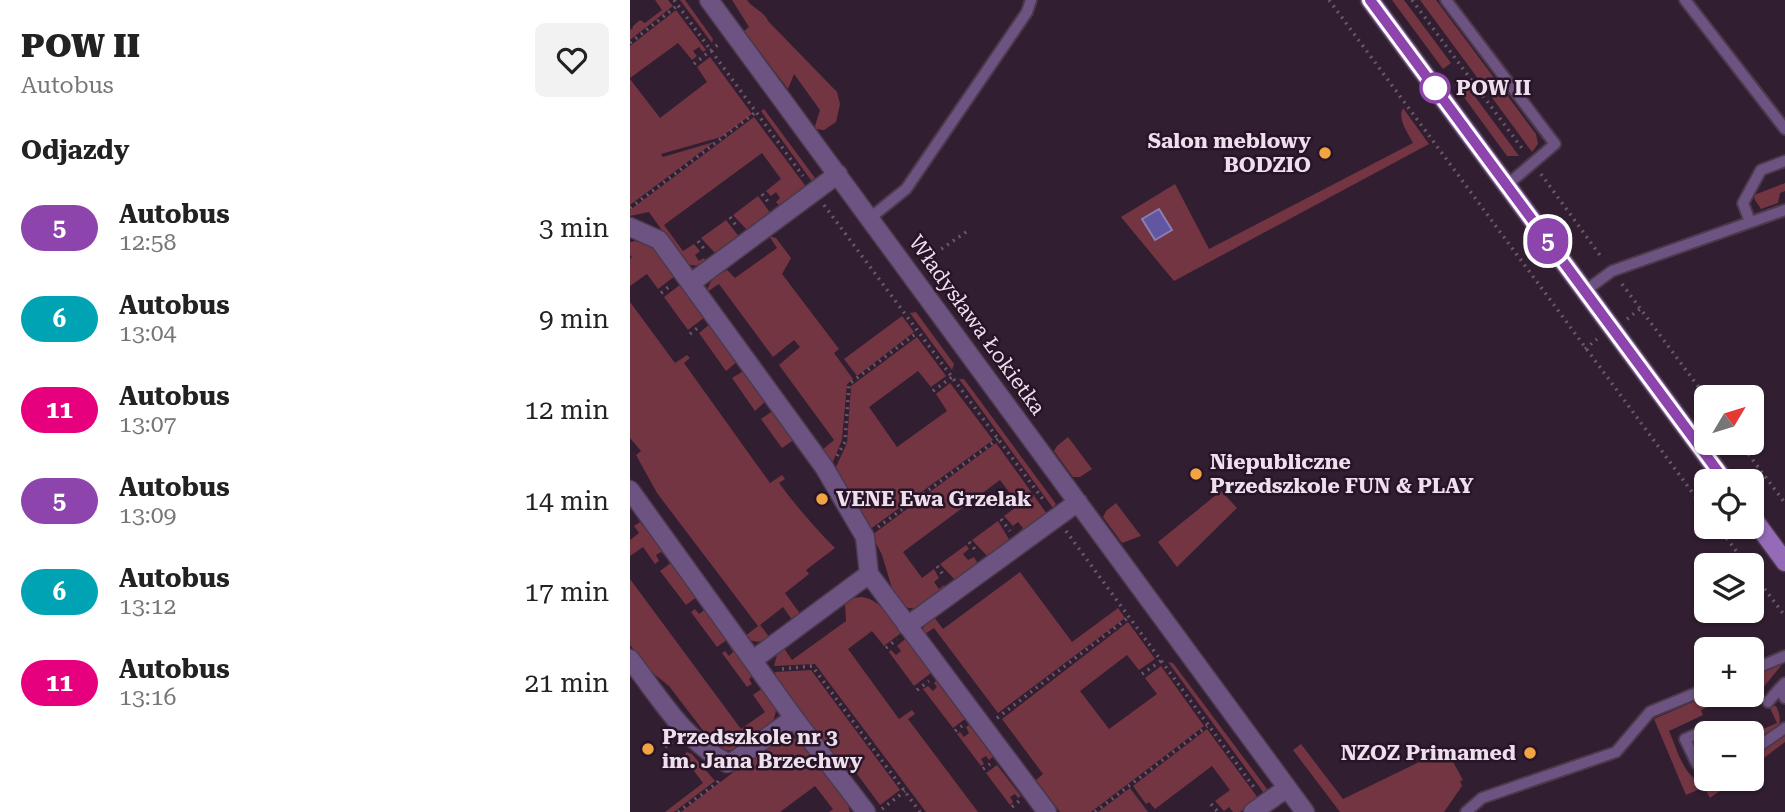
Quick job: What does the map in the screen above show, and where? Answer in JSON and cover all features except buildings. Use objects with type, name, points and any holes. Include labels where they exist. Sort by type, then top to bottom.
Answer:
[{"type":"main road","points":[[1370,0],[1716,469]]},
{"type":"main road","points":[[1764,533],[1785,562]]},
{"type":"street","name":"Władysława Łokietka","points":[[709,0],[1306,812]]},
{"type":"street","points":[[691,283],[838,174]]},
{"type":"street","points":[[630,227],[659,240],[828,474],[865,537],[869,574],[1047,812]]},
{"type":"street","points":[[630,491],[794,718],[866,812]]},
{"type":"street","points":[[907,625],[1078,502]]},
{"type":"street","points":[[753,660],[869,574]]},
{"type":"street","points":[[630,659],[685,732],[727,763],[734,761],[794,718]]},
{"type":"street","points":[[1259,807],[1287,788]]},
{"type":"lane","points":[[870,218],[906,189],[1027,12],[1031,0]]},
{"type":"lane","points":[[1446,0],[1555,144],[1507,185]]},
{"type":"lane","points":[[1685,0],[1785,129]]},
{"type":"lane","points":[[1749,222],[1743,203],[1760,170],[1785,161]]},
{"type":"lane","points":[[1585,291],[1612,271],[1785,210]]},
{"type":"lane","points":[[1764,665],[1785,656]]},
{"type":"lane","points":[[1768,702],[1783,690]]},
{"type":"lane","points":[[1466,812],[1482,798],[1616,752],[1650,712],[1694,694]]},
{"type":"lane","points":[[1764,743],[1785,728]]},
{"type":"lane","points":[[1694,735],[1685,738],[1694,758]]},
{"type":"path","points":[[674,0],[1161,661],[1208,726],[1259,807]]},
{"type":"path","points":[[1329,0],[1694,495]]},
{"type":"path","points":[[1412,0],[1697,385]]},
{"type":"path","points":[[630,43],[678,5]]},
{"type":"path","points":[[630,208],[756,112]]},
{"type":"path","points":[[883,284],[906,267],[934,254],[969,230]]},
{"type":"path","points":[[828,474],[845,442],[849,384],[919,332]]},
{"type":"path","points":[[933,391],[951,377]]},
{"type":"path","points":[[865,537],[998,439]]},
{"type":"path","points":[[1749,455],[1785,503]]},
{"type":"path","points":[[1727,539],[1738,553]]},
{"type":"path","points":[[1764,588],[1785,616]]},
{"type":"path","points":[[983,728],[1129,617]]},
{"type":"path","points":[[1142,674],[1161,661]]},
{"type":"path","points":[[765,678],[774,669],[812,667],[920,812]]},
{"type":"path","points":[[1095,812],[1208,726]]},
{"type":"path","points":[[665,747],[672,741]]},
{"type":"path","points":[[678,812],[717,783],[734,761]]},
{"type":"path","points":[[878,812],[905,791]]},
{"type":"path","points":[[1212,804],[1218,812]]},
{"type":"shaded area","points":[[655,0],[668,0],[673,6],[630,40],[630,28],[632,30],[640,20],[645,23],[662,10]]},
{"type":"shaded area","points":[[680,0],[685,0],[713,39],[712,43]]},
{"type":"shaded area","points":[[732,0],[747,0],[761,12],[837,92],[840,104],[836,122],[824,130],[816,129],[820,110],[794,74],[788,89],[744,31],[749,27]]},
{"type":"shaded area","points":[[1392,0],[1404,0],[1451,63],[1443,69]]},
{"type":"shaded area","points":[[1420,0],[1436,0],[1536,134],[1538,144],[1532,152]]},
{"type":"shaded area","points":[[676,10],[706,50],[703,52],[699,47],[693,51],[697,56],[692,60],[678,43],[630,78],[630,46]]},
{"type":"shaded area","points":[[710,57],[752,114],[721,137],[661,154],[663,157],[714,142],[630,205],[630,79],[660,118],[707,82],[697,67]]},
{"type":"shaded area","points":[[1462,79],[1519,156],[1507,156],[1455,85]]},
{"type":"shaded area","points":[[1403,108],[1429,144],[1174,281],[1121,217],[1175,184],[1209,249],[1413,143],[1402,121]]},
{"type":"shaded area","points":[[764,109],[815,178],[813,183],[761,111]]},
{"type":"shaded area","points":[[754,117],[807,188],[781,207],[776,202],[780,198],[776,192],[771,196],[766,191],[781,179],[762,153],[664,225],[683,251],[694,244],[700,251],[695,255],[699,261],[704,258],[706,261],[696,265],[685,263],[649,212],[630,216],[630,210]]},
{"type":"shaded area","points":[[1785,183],[1785,191],[1780,193],[1778,203],[1761,209],[1754,195]]},
{"type":"shaded area","points":[[758,196],[771,214],[748,231],[733,215]]},
{"type":"shaded area","points":[[1159,209],[1172,230],[1155,240],[1142,219]]},
{"type":"shaded area","points":[[726,220],[740,238],[716,254],[701,238]]},
{"type":"shaded area","points":[[769,236],[776,238],[791,258],[782,274],[839,349],[834,353],[853,379],[847,384],[842,440],[832,464],[822,450],[834,440],[779,365],[800,347],[794,340],[773,357],[719,284],[707,292],[711,281],[719,274],[727,270],[735,278],[777,248]]},
{"type":"shaded area","points":[[636,241],[654,248],[675,276],[658,289],[647,274],[630,286],[630,242]]},
{"type":"shaded area","points":[[681,284],[705,317],[688,330],[664,297]]},
{"type":"shaded area","points":[[630,302],[675,363],[687,355],[690,358],[684,363],[770,483],[782,475],[785,479],[779,483],[835,548],[806,570],[809,574],[785,593],[801,615],[793,621],[783,607],[760,625],[770,638],[766,640],[754,641],[744,637],[758,626],[657,493],[636,455],[641,451],[630,438]]},
{"type":"shaded area","points":[[916,312],[954,364],[952,370],[910,313]]},
{"type":"shaded area","points":[[902,316],[914,332],[857,376],[844,359]]},
{"type":"shaded area","points":[[710,324],[738,361],[726,371],[699,333]]},
{"type":"shaded area","points":[[917,337],[946,376],[931,387],[918,371],[869,407],[897,447],[947,411],[936,394],[950,383],[993,440],[869,530],[835,469],[847,443],[851,386]]},
{"type":"shaded area","points":[[745,370],[767,400],[755,411],[732,378]]},
{"type":"shaded area","points":[[959,379],[964,379],[1056,504],[1053,508]]},
{"type":"shaded area","points":[[774,410],[795,439],[782,448],[761,419]]},
{"type":"shaded area","points":[[1068,437],[1092,469],[1080,477],[1073,477],[1054,451]]},
{"type":"shaded area","points":[[996,443],[1047,514],[1020,534],[1023,528],[1018,522],[1013,526],[1004,516],[1019,505],[1000,480],[903,552],[922,578],[934,569],[939,578],[934,582],[939,589],[944,585],[946,588],[916,609],[903,607],[894,595],[882,555],[872,535]]},
{"type":"shaded area","points":[[1221,491],[1237,508],[1177,567],[1158,542]]},
{"type":"shaded area","points":[[1116,503],[1141,536],[1122,543],[1103,517]]},
{"type":"shaded area","points":[[998,521],[1010,541],[988,557],[972,540]]},
{"type":"shaded area","points":[[640,522],[666,556],[661,552],[656,555],[659,561],[655,564],[643,547],[630,556],[630,540],[639,533],[634,526]]},
{"type":"shaded area","points":[[966,545],[969,549],[963,554],[968,560],[974,557],[978,564],[956,581],[940,564]]},
{"type":"shaded area","points":[[672,562],[697,597],[686,605],[660,571]]},
{"type":"shaded area","points":[[1020,572],[1072,642],[1118,608],[1125,618],[998,713],[934,628],[922,636],[922,630],[934,617],[943,629]]},
{"type":"shaded area","points":[[630,579],[741,729],[765,712],[753,695],[763,688],[777,706],[772,723],[766,730],[736,750],[715,746],[669,686],[649,670],[630,645]]},
{"type":"shaded area","points":[[863,597],[880,606],[901,633],[884,646],[872,631],[848,649],[899,719],[912,710],[915,714],[908,719],[978,812],[926,812],[815,664],[774,666],[778,651],[783,647],[792,660],[846,621],[845,604],[853,598]]},
{"type":"shaded area","points":[[702,604],[728,639],[717,647],[691,612],[695,609],[699,614],[704,610]]},
{"type":"shaded area","points":[[1128,622],[1155,659],[1139,670],[1127,655],[1080,691],[1109,729],[1157,694],[1145,678],[1161,666],[1204,726],[1091,812],[1060,812],[1036,780],[1043,774],[1002,719]]},
{"type":"shaded area","points":[[905,639],[931,673],[914,686],[889,652],[891,650],[896,655],[901,651],[897,646]]},
{"type":"shaded area","points":[[732,645],[757,681],[753,676],[749,679],[752,684],[747,687],[722,653],[725,651],[729,656],[733,652],[730,647]]},
{"type":"shaded area","points":[[1168,662],[1173,663],[1267,789],[1264,793]]},
{"type":"shaded area","points":[[1784,662],[1764,687],[1764,671]]},
{"type":"shaded area","points":[[811,670],[900,790],[880,805],[857,774],[831,756],[777,681],[775,672]]},
{"type":"shaded area","points":[[936,681],[965,719],[953,728],[923,689],[928,686],[933,691],[937,687],[934,683]]},
{"type":"shaded area","points":[[1694,702],[1694,707],[1708,707],[1701,710],[1703,715],[1669,731],[1683,764],[1694,779],[1695,791],[1686,795],[1654,719]]},
{"type":"shaded area","points":[[1769,706],[1776,706],[1780,720],[1779,725],[1764,736],[1764,729],[1777,723]]},
{"type":"shaded area","points":[[969,725],[993,757],[989,760],[986,756],[981,759],[984,764],[981,766],[957,734],[960,732],[964,737],[969,733],[966,727]]},
{"type":"shaded area","points":[[1207,729],[1258,798],[1240,812],[1233,812],[1229,807],[1224,811],[1215,801],[1230,790],[1212,766],[1155,809],[1149,802],[1146,804],[1133,786]]},
{"type":"shaded area","points":[[1785,735],[1785,742],[1764,758],[1764,751]]},
{"type":"shaded area","points":[[786,736],[801,740],[848,805],[850,812],[829,812],[833,809],[815,786],[780,812],[681,812],[777,739]]},
{"type":"shaded area","points":[[1301,744],[1343,799],[1446,749],[1463,780],[1460,781],[1462,786],[1444,812],[1340,812],[1293,750]]},
{"type":"shaded area","points":[[687,752],[692,754],[715,781],[674,812],[665,812],[703,783],[683,756]]},
{"type":"shaded area","points":[[997,765],[1021,796],[1018,798],[1015,794],[1010,797],[1013,802],[1010,805],[986,773]]},
{"type":"shaded area","points":[[1130,788],[1148,812],[1098,812]]},
{"type":"shaded area","points":[[1706,791],[1720,791],[1710,798]]},
{"type":"bus line","name":"5","points":[[1370,0],[1716,469]]},
{"type":"place","name":"POW II","points":[[1435,88]]},
{"type":"place","name":"Salon meblowy BODZIO","points":[[1325,153]]},
{"type":"place","name":"Niepubliczne Przedszkole FUN & PLAY","points":[[1196,474]]},
{"type":"place","name":"VENE Ewa Grzelak","points":[[822,499]]},
{"type":"place","name":"Przedszkole nr 3 im. Jana Brzechwy","points":[[648,749]]},
{"type":"place","name":"NZOZ Primamed","points":[[1530,753]]}]
